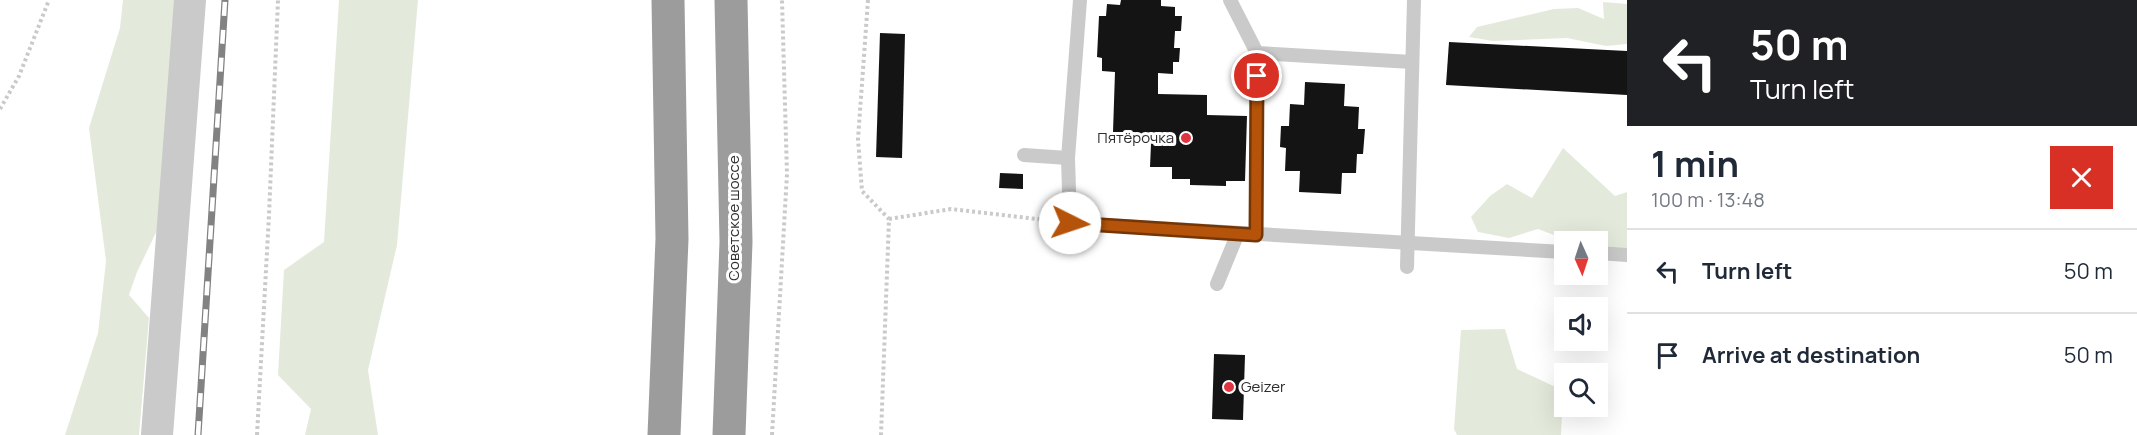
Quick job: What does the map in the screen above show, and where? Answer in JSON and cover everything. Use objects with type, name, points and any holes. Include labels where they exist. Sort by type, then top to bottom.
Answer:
[{"type":"highway","points":[[664,435],[672,239],[669,0]]},
{"type":"highway","name":"Советское шоссе","points":[[729,435],[736,242],[731,0]]},
{"type":"street","points":[[157,435],[190,0]]},
{"type":"lane","points":[[1080,0],[1068,158],[1070,223],[1554,251]]},
{"type":"lane","points":[[1230,0],[1257,53],[1256,235]]},
{"type":"lane","points":[[1407,267],[1414,0]]},
{"type":"lane","points":[[1257,53],[1412,62]]},
{"type":"lane","points":[[1024,155],[1068,158]]},
{"type":"lane","points":[[1217,284],[1238,233]]},
{"type":"lane","points":[[1608,254],[1627,255]]},
{"type":"path","points":[[0,109],[19,76],[49,0]]},
{"type":"path","points":[[257,435],[278,0]]},
{"type":"path","points":[[772,435],[788,174],[782,0]]},
{"type":"path","points":[[868,0],[858,139],[862,191],[889,219],[881,435]]},
{"type":"path","points":[[889,219],[951,209],[1070,223]]},
{"type":"green space","points":[[123,0],[178,0],[162,220],[137,272],[129,295],[149,318],[139,435],[65,435],[98,333],[106,261],[89,128],[120,28]]},
{"type":"green space","points":[[339,0],[418,0],[397,245],[368,370],[378,435],[305,435],[311,409],[278,375],[284,270],[324,242]]},
{"type":"green space","points":[[1603,2],[1627,4],[1627,44],[1606,46],[1567,38],[1493,41],[1469,37],[1477,27],[1554,9],[1578,8],[1604,19]]},
{"type":"green space","points":[[1563,148],[1615,196],[1627,192],[1627,248],[1608,248],[1608,231],[1554,231],[1554,235],[1538,229],[1509,238],[1478,232],[1471,217],[1490,196],[1507,184],[1532,198]]},
{"type":"green space","points":[[1505,329],[1517,369],[1554,386],[1554,417],[1562,417],[1561,435],[1457,435],[1454,429],[1461,330]]},
{"type":"building","points":[[1121,0],[1161,0],[1161,6],[1175,7],[1175,16],[1182,16],[1181,31],[1175,31],[1174,48],[1180,48],[1179,62],[1173,62],[1173,74],[1158,73],[1158,94],[1207,95],[1207,115],[1247,116],[1245,181],[1226,181],[1226,186],[1190,185],[1190,179],[1172,179],[1172,167],[1150,167],[1151,144],[1126,144],[1127,133],[1113,132],[1115,72],[1102,71],[1102,58],[1097,57],[1099,16],[1106,16],[1107,4],[1120,5]]},
{"type":"building","points":[[880,33],[905,34],[902,158],[876,157]]},
{"type":"building","points":[[1449,42],[1627,51],[1627,95],[1446,85]]},
{"type":"building","points":[[1305,82],[1345,84],[1344,106],[1359,107],[1358,129],[1365,129],[1363,154],[1357,154],[1356,173],[1342,173],[1341,194],[1299,192],[1300,171],[1285,171],[1286,148],[1280,147],[1281,126],[1289,126],[1290,104],[1304,105]]},
{"type":"building","points":[[1000,173],[1023,174],[1023,189],[999,188]]},
{"type":"building","name":"Geizer","points":[[1214,354],[1245,355],[1243,420],[1212,419]]},
{"type":"railway","points":[[198,435],[225,0]]},
{"type":"place","name":"Пятёрочка","points":[[1186,138]]},
{"type":"place","name":"Geizer","points":[[1229,387]]},
{"type":"route","points":[[1070,223],[1256,235],[1257,76]]}]
